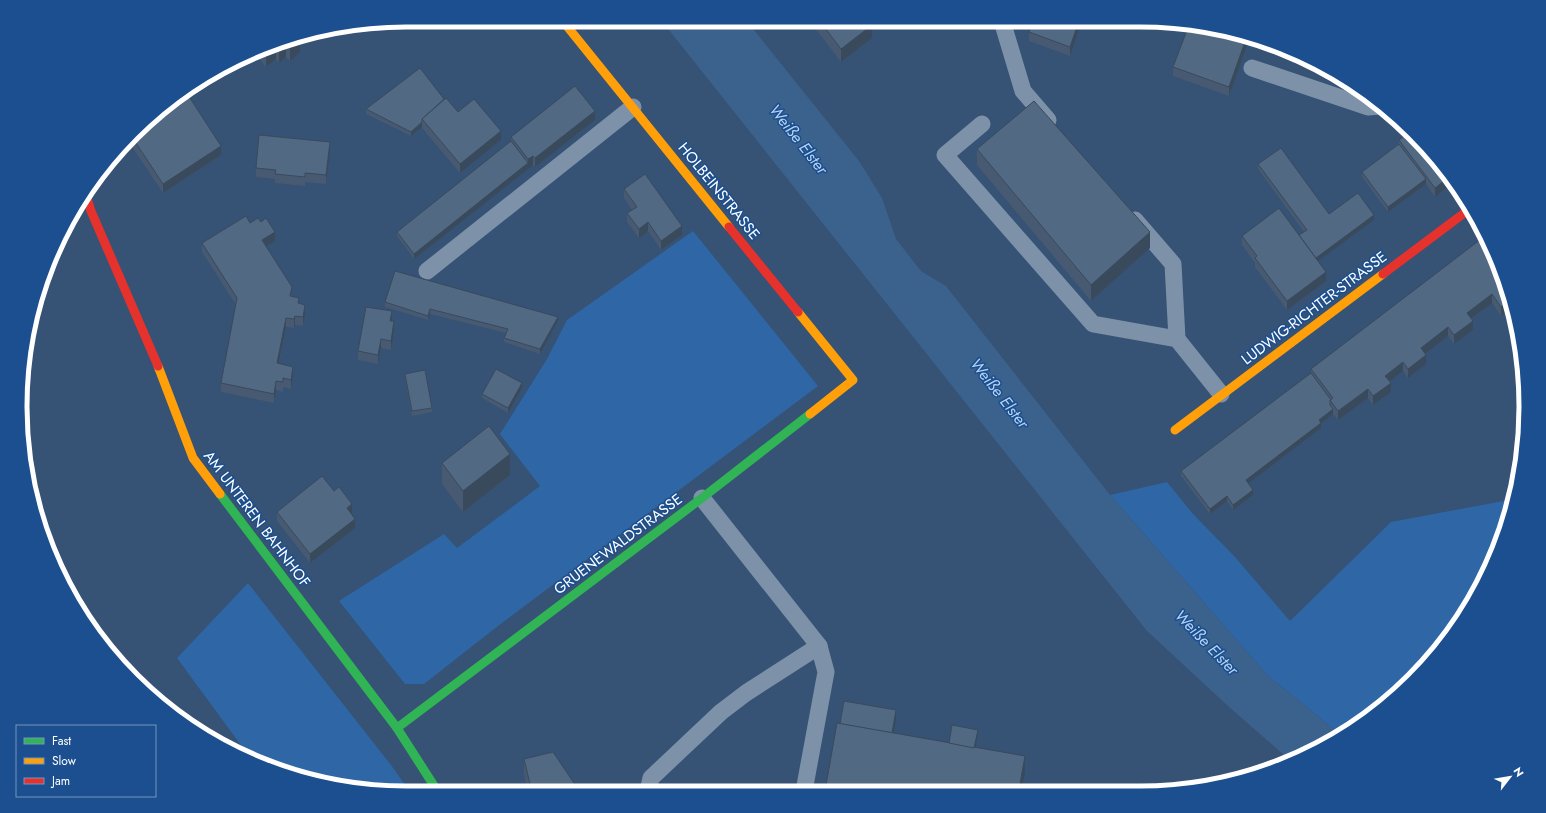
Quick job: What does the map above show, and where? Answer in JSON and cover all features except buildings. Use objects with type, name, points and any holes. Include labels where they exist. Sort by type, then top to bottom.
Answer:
[{"type":"street","name":"HOLBEINSTRASSE","points":[[568,27],[853,380]]},
{"type":"street","name":"AM UNTEREN BAHNHOF","points":[[88,201],[170,396],[193,458],[397,728],[434,786]]},
{"type":"street","name":"LUDWIG-RICHTER-STRASSE","points":[[1175,430],[1465,212]]},
{"type":"street","name":"GRUENEWALDSTRASSE","points":[[397,728],[702,498],[853,380]]},
{"type":"lane","points":[[1004,27],[1023,90],[1059,132]]},
{"type":"lane","points":[[1252,68],[1368,107],[1373,107]]},
{"type":"lane","points":[[427,271],[633,107]]},
{"type":"lane","points":[[982,124],[945,155],[1093,324],[1177,339]]},
{"type":"lane","points":[[1127,210],[1174,264],[1177,339],[1221,394]]},
{"type":"lane","points":[[702,498],[819,646],[826,672],[805,786]]},
{"type":"lane","points":[[649,786],[651,778],[721,712],[746,693],[819,646]]},
{"type":"shaded area","points":[[693,231],[818,386],[498,626],[424,684],[405,684],[339,601],[444,534],[457,548],[540,486],[500,434],[547,359],[567,320]]},
{"type":"shaded area","points":[[1167,482],[1193,514],[1235,557],[1290,621],[1391,522],[1507,500],[1499,528],[1480,574],[1468,596],[1441,638],[1408,675],[1390,692],[1371,708],[1336,731],[1268,676],[1110,495]]},
{"type":"shaded area","points":[[248,583],[391,765],[406,786],[357,783],[332,779],[285,766],[244,749],[177,658]]},
{"type":"water","name":"Weiße Elster","points":[[667,27],[752,27],[859,161],[882,198],[896,239],[921,271],[946,286],[1110,495],[1268,676],[1336,731],[1286,757],[1229,707],[1147,631]]},
{"type":"traffic: fast","points":[[397,728],[702,498],[810,414]]},
{"type":"traffic: fast","points":[[220,494],[397,728],[434,786]]},
{"type":"traffic: slow","points":[[568,27],[729,227]]},
{"type":"traffic: slow","points":[[1175,430],[1383,274]]},
{"type":"traffic: slow","points":[[798,312],[853,380],[810,414]]},
{"type":"traffic: slow","points":[[158,366],[193,458],[220,494]]},
{"type":"traffic: jam","points":[[88,201],[158,366]]},
{"type":"traffic: jam","points":[[1383,274],[1465,212]]},
{"type":"traffic: jam","points":[[729,227],[798,312]]}]
